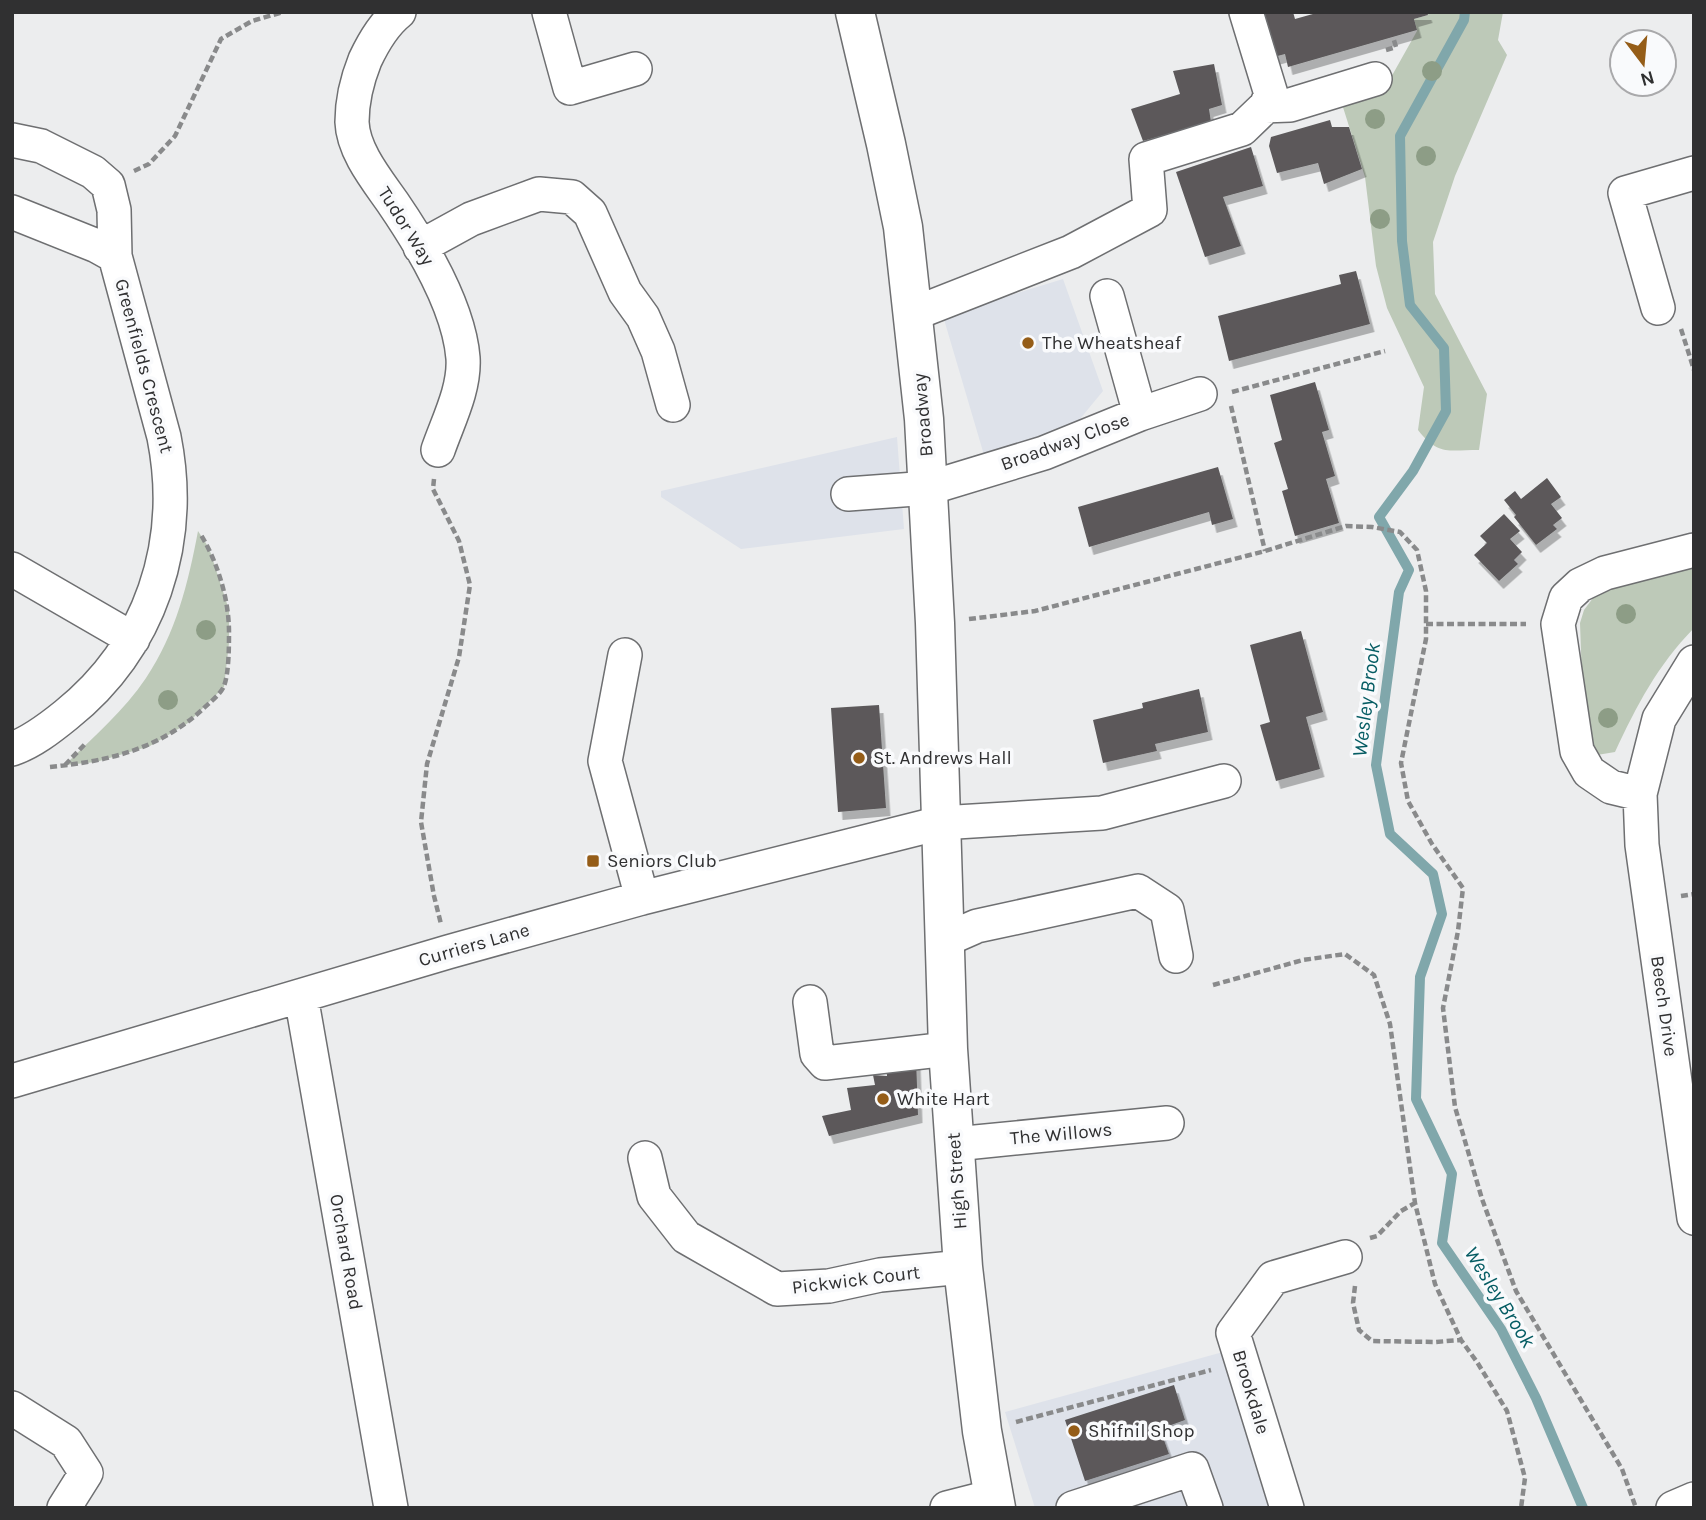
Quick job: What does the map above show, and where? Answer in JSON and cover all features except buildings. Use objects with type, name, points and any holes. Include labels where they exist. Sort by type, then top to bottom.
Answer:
[{"type":"main road","name":"Broadway","points":[[855,12],[901,215],[913,314],[929,488],[940,823]]},
{"type":"main road","name":"High Street","points":[[940,823],[948,1049],[964,1267],[982,1431],[995,1502]]},
{"type":"street","name":"Tudor Way","points":[[398,12],[390,19],[370,49],[356,83],[352,125],[364,162],[445,290],[463,356],[461,384],[438,450]]},
{"type":"street","points":[[548,12],[570,88],[635,69]]},
{"type":"street","points":[[913,314],[1071,251],[1150,210],[1146,159],[1242,129],[1266,106],[1271,94],[1246,12]]},
{"type":"street","points":[[1266,106],[1290,105],[1375,79]]},
{"type":"street","points":[[12,140],[41,146],[93,172],[108,186]]},
{"type":"street","points":[[1658,308],[1625,193],[1694,173]]},
{"type":"street","name":"Greenfields Crescent","points":[[17,748],[53,725],[90,696],[112,670],[133,639],[159,578],[168,543],[170,466],[115,256],[114,210],[108,186]]},
{"type":"street","points":[[419,247],[471,219],[539,194],[572,197],[590,213],[625,292],[643,317],[658,351],[673,405]]},
{"type":"street","name":"Greenfields Crescent","points":[[12,212],[97,246],[115,256]]},
{"type":"street","points":[[1107,296],[1140,414]]},
{"type":"street","name":"Broadway Close","points":[[848,494],[929,488],[1044,453],[1140,414],[1200,394]]},
{"type":"street","points":[[1640,794],[1611,787],[1589,772],[1577,751],[1558,624],[1566,598],[1580,586],[1605,573],[1694,550]]},
{"type":"street","points":[[12,569],[133,639]]},
{"type":"street","points":[[625,655],[605,761],[642,898]]},
{"type":"street","name":"Beech Drive","points":[[1694,662],[1658,719],[1640,794],[1642,845],[1694,1218]]},
{"type":"street","name":"Curriers Lane","points":[[12,1081],[448,952],[642,898],[940,823],[1102,813],[1224,781]]},
{"type":"street","points":[[945,940],[978,926],[1138,891],[1167,910],[1176,956]]},
{"type":"street","name":"Orchard Road","points":[[300,996],[391,1508]]},
{"type":"street","points":[[810,1002],[817,1054],[825,1063],[948,1049]]},
{"type":"street","name":"The Willows","points":[[955,1144],[1167,1123]]},
{"type":"street","name":"Pickwick Court","points":[[645,1158],[654,1196],[686,1237],[777,1289],[829,1286],[880,1275],[964,1267]]},
{"type":"street","name":"Brookdale","points":[[1287,1508],[1233,1333],[1273,1278],[1345,1257]]},
{"type":"street","points":[[12,1408],[66,1442],[86,1473],[64,1508]]},
{"type":"street","points":[[1073,1508],[1192,1469],[1206,1508]]},
{"type":"street","points":[[1673,1508],[1694,1499]]},
{"type":"street","name":"High Street","points":[[947,1508],[995,1502]]},
{"type":"path","points":[[108,186],[149,163],[175,135],[221,39],[252,20],[283,12]]},
{"type":"path","points":[[1265,551],[1228,393],[1385,351]]},
{"type":"path","points":[[438,450],[433,489],[458,541],[470,585],[459,657],[427,764],[421,822],[433,897],[448,952]]},
{"type":"path","points":[[17,748],[39,768],[96,762],[150,746],[188,723],[224,687],[229,643],[229,610],[209,548],[198,531],[170,504]]},
{"type":"path","points":[[935,623],[1035,611],[1265,551],[1346,526],[1399,532],[1417,550],[1426,591],[1426,639],[1401,763],[1408,801],[1432,844],[1463,888],[1458,931],[1443,1008],[1455,1107],[1482,1199],[1516,1291],[1622,1469],[1636,1508]]},
{"type":"path","points":[[1426,624],[1558,624]]},
{"type":"path","points":[[1213,985],[1303,960],[1345,954],[1374,975],[1390,1024],[1415,1203],[1435,1284],[1461,1340],[1507,1412],[1525,1478],[1521,1508]]},
{"type":"path","points":[[1415,1203],[1401,1211],[1377,1236],[1353,1244],[1345,1257],[1355,1281],[1353,1303],[1359,1330],[1372,1340],[1461,1340]]},
{"type":"path","points":[[982,1431],[1242,1362]]},
{"type":"shaded area","points":[[1063,279],[1103,391],[1075,425],[984,455],[943,316]]},
{"type":"shaded area","points":[[897,437],[904,529],[741,549],[661,497],[661,491]]},
{"type":"shaded area","points":[[1223,1352],[1272,1508],[1035,1508],[1005,1412]]},
{"type":"green space","points":[[1427,12],[1503,12],[1498,40],[1507,55],[1455,176],[1433,242],[1435,294],[1487,394],[1479,450],[1452,451],[1438,448],[1418,430],[1424,387],[1387,308],[1376,266],[1365,177],[1342,104],[1385,88],[1417,31],[1414,19],[1428,15]]},
{"type":"green space","points":[[198,531],[209,548],[229,610],[229,643],[224,687],[188,723],[150,746],[96,762],[65,765],[128,702],[156,661],[180,608]]},
{"type":"green space","points":[[1694,566],[1694,628],[1669,657],[1649,687],[1615,752],[1597,755],[1591,747],[1582,680],[1580,623],[1584,610],[1599,590]]},
{"type":"waterway","name":"Wesley Brook","points":[[1465,12],[1464,20],[1400,136],[1402,241],[1410,305],[1444,348],[1446,411],[1413,471],[1379,517],[1409,570],[1399,592],[1376,765],[1390,834],[1433,874],[1442,914],[1420,977],[1416,1099],[1452,1174],[1442,1243],[1501,1329],[1536,1398],[1583,1508]]},
{"type":"place","name":"The Wheatsheaf","points":[[1028,343]]},
{"type":"place","name":"St. Andrews Hall","points":[[859,758]]},
{"type":"place","name":"Seniors Club","points":[[593,861]]},
{"type":"place","name":"White Hart","points":[[883,1099]]},
{"type":"place","name":"Shifnil Shop","points":[[1074,1431]]}]
